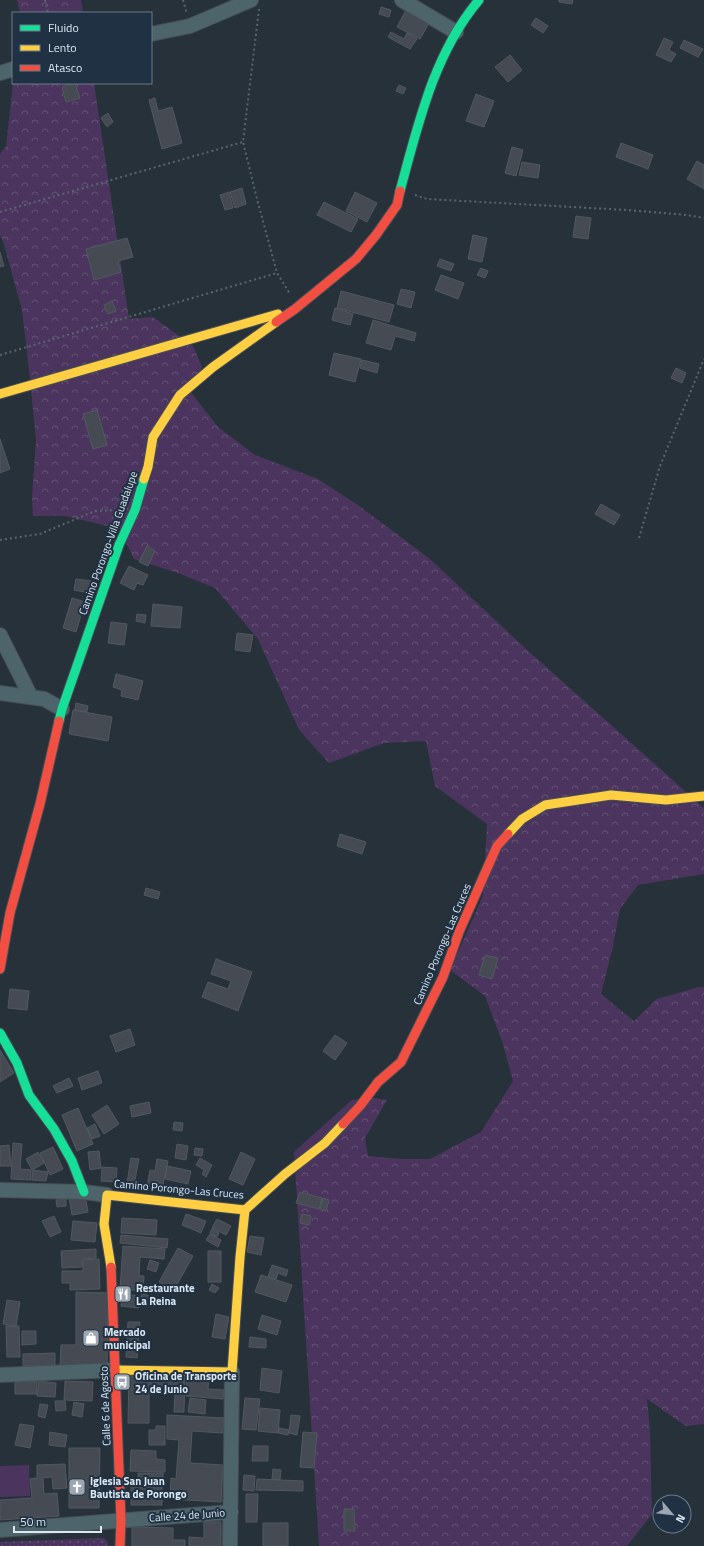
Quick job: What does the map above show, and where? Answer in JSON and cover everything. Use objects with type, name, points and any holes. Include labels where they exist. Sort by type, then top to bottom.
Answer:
[{"type":"street","points":[[402,0],[456,32]]},
{"type":"street","name":"Camino Porongo-Villa Guadalupe","points":[[0,969],[10,913],[40,804],[62,709],[119,545],[135,510],[148,467],[154,437],[180,395],[213,366],[295,309],[356,259],[376,235],[397,205],[424,108],[443,55],[466,14],[479,0]]},
{"type":"street","points":[[152,34],[190,26],[255,3]]},
{"type":"street","points":[[0,73],[12,69]]},
{"type":"street","points":[[0,394],[295,309]]},
{"type":"street","points":[[0,635],[31,697]]},
{"type":"street","points":[[0,694],[44,698],[62,709]]},
{"type":"street","name":"Camino Porongo-Las Cruces","points":[[107,1195],[245,1210],[285,1174],[325,1143],[360,1106],[378,1082],[401,1062],[443,977],[465,918],[497,846],[522,820],[545,806],[611,795],[666,800],[704,796]]},
{"type":"street","points":[[0,1033],[17,1063],[30,1094],[54,1129],[72,1161],[84,1192]]},
{"type":"street","points":[[0,1190],[84,1192],[107,1195]]},
{"type":"street","name":"Calle 6 de Agosto","points":[[107,1195],[104,1224],[111,1262],[121,1520],[120,1546]]},
{"type":"street","points":[[230,1546],[232,1372],[240,1257],[245,1210]]},
{"type":"street","points":[[0,1375],[115,1370],[232,1372]]},
{"type":"street","name":"Calle 24 de Junio","points":[[0,1530],[231,1512]]},
{"type":"path","points":[[45,0],[48,12]]},
{"type":"path","points":[[255,3],[258,24],[243,142],[277,273],[291,295],[295,309]]},
{"type":"path","points":[[0,212],[243,142]]},
{"type":"path","points":[[400,190],[427,199],[627,210],[687,215],[704,218]]},
{"type":"path","points":[[0,355],[277,273]]},
{"type":"path","points":[[640,538],[660,466],[704,359]]},
{"type":"path","points":[[0,540],[40,534],[95,511],[135,510]]},
{"type":"green space","points":[[17,0],[81,0],[83,12],[20,12]]},
{"type":"green space","points":[[13,84],[94,84],[129,319],[153,317],[193,346],[202,367],[189,390],[218,427],[255,455],[318,479],[358,505],[430,559],[525,648],[704,808],[704,874],[638,885],[620,909],[613,946],[601,994],[634,1021],[657,999],[699,987],[704,987],[704,1424],[686,1426],[647,1399],[650,1431],[652,1514],[627,1546],[319,1546],[294,1152],[352,1100],[374,1098],[387,1100],[365,1138],[368,1156],[402,1159],[430,1159],[481,1132],[513,1081],[502,1041],[485,996],[450,970],[483,896],[487,824],[435,786],[426,741],[384,743],[329,763],[299,730],[258,639],[215,588],[178,573],[134,559],[120,529],[65,516],[33,516],[32,497],[36,440],[22,310],[0,235],[0,154],[6,146]]},
{"type":"green space","points":[[29,1465],[30,1496],[0,1497],[0,1466]]},
{"type":"green space","points":[[104,1538],[108,1543],[108,1546],[0,1546],[0,1542]]},
{"type":"building","points":[[559,0],[573,0],[572,4],[559,2]]},
{"type":"building","points":[[381,7],[391,10],[389,17],[379,14]]},
{"type":"building","points":[[406,10],[429,23],[420,39],[397,27]]},
{"type":"building","points":[[536,18],[548,26],[543,33],[531,25]]},
{"type":"building","points":[[391,32],[404,39],[407,33],[417,39],[410,49],[388,37]]},
{"type":"building","points":[[664,38],[673,42],[669,50],[676,54],[671,62],[656,55]]},
{"type":"building","points":[[684,40],[703,49],[698,57],[680,48]]},
{"type":"building","points":[[510,55],[522,70],[508,82],[495,67]]},
{"type":"building","points":[[75,84],[80,98],[66,102],[62,87]]},
{"type":"building","points":[[399,85],[406,88],[403,94],[396,91]]},
{"type":"building","points":[[476,94],[494,101],[484,127],[466,121]]},
{"type":"building","points":[[155,98],[158,111],[172,107],[182,143],[162,149],[149,100]]},
{"type":"building","points":[[108,113],[113,122],[107,127],[101,118]]},
{"type":"building","points":[[621,143],[653,155],[648,169],[616,157]]},
{"type":"building","points":[[512,147],[523,150],[516,176],[505,173]]},
{"type":"building","points":[[697,161],[704,165],[704,189],[687,179]]},
{"type":"building","points":[[522,162],[540,165],[538,178],[519,175]]},
{"type":"building","points":[[242,188],[246,204],[235,208],[230,192]]},
{"type":"building","points":[[229,192],[233,208],[225,210],[220,195]]},
{"type":"building","points":[[355,192],[377,203],[367,222],[346,211]]},
{"type":"building","points":[[324,202],[358,219],[351,232],[317,215]]},
{"type":"building","points":[[576,216],[591,218],[588,239],[573,237]]},
{"type":"building","points":[[473,235],[487,238],[482,262],[468,259]]},
{"type":"building","points":[[127,238],[133,257],[118,261],[121,272],[94,280],[86,249]]},
{"type":"building","points":[[0,252],[4,266],[0,267]]},
{"type":"building","points":[[440,259],[454,264],[451,271],[437,266]]},
{"type":"building","points":[[481,268],[488,271],[485,278],[477,275]]},
{"type":"building","points":[[441,275],[464,283],[458,299],[435,290]]},
{"type":"building","points":[[401,289],[415,292],[411,308],[397,304]]},
{"type":"building","points":[[341,291],[394,305],[389,322],[337,308]]},
{"type":"building","points":[[112,301],[116,311],[108,314],[104,305]]},
{"type":"building","points":[[335,308],[353,314],[350,325],[332,320]]},
{"type":"building","points":[[373,320],[416,333],[414,341],[395,336],[391,350],[366,343]]},
{"type":"building","points":[[334,353],[361,359],[355,382],[329,375]]},
{"type":"building","points":[[362,360],[379,364],[377,373],[360,368]]},
{"type":"building","points":[[676,368],[686,373],[682,383],[671,378]]},
{"type":"building","points":[[97,410],[107,445],[93,449],[83,414]]},
{"type":"building","points":[[0,439],[10,469],[0,473]]},
{"type":"building","points":[[601,504],[620,515],[614,525],[595,514]]},
{"type":"building","points":[[147,546],[155,551],[148,566],[139,562]]},
{"type":"building","points":[[129,566],[148,575],[143,585],[137,583],[134,590],[120,583]]},
{"type":"building","points":[[76,579],[91,581],[90,593],[74,590]]},
{"type":"building","points":[[72,598],[85,602],[76,632],[63,628]]},
{"type":"building","points":[[153,604],[182,607],[180,628],[151,626]]},
{"type":"building","points":[[137,614],[146,615],[145,623],[136,621]]},
{"type":"building","points":[[111,622],[127,624],[124,645],[108,643]]},
{"type":"building","points":[[237,633],[253,635],[250,652],[235,650]]},
{"type":"building","points":[[116,674],[143,681],[138,700],[121,696],[122,690],[113,687]]},
{"type":"building","points":[[76,703],[88,706],[87,712],[75,710]]},
{"type":"building","points":[[73,710],[112,717],[108,741],[69,734]]},
{"type":"building","points":[[340,834],[366,842],[362,854],[337,846]]},
{"type":"building","points":[[146,888],[160,892],[158,899],[144,895]]},
{"type":"building","points":[[485,955],[498,958],[492,979],[479,975]]},
{"type":"building","points":[[216,959],[252,972],[238,1011],[202,997],[208,982],[228,989],[231,981],[211,974]]},
{"type":"building","points":[[10,989],[29,991],[27,1010],[8,1008]]},
{"type":"building","points":[[130,1029],[135,1045],[116,1052],[110,1036]]},
{"type":"building","points":[[335,1035],[347,1043],[335,1060],[323,1051]]},
{"type":"building","points":[[0,1050],[14,1073],[0,1082]]},
{"type":"building","points":[[98,1071],[102,1083],[82,1090],[78,1078]]},
{"type":"building","points":[[69,1078],[73,1086],[57,1093],[53,1086]]},
{"type":"building","points":[[149,1102],[151,1113],[132,1117],[130,1106]]},
{"type":"building","points":[[107,1105],[119,1124],[104,1134],[92,1115]]},
{"type":"building","points":[[78,1108],[93,1144],[77,1151],[62,1115]]},
{"type":"building","points":[[174,1122],[183,1123],[182,1131],[173,1130]]},
{"type":"building","points":[[95,1124],[100,1136],[92,1139],[87,1128]]},
{"type":"building","points":[[13,1143],[22,1144],[20,1169],[31,1170],[31,1180],[11,1179]]},
{"type":"building","points":[[177,1144],[188,1146],[186,1160],[175,1158]]},
{"type":"building","points":[[9,1145],[11,1166],[0,1166],[0,1146]]},
{"type":"building","points":[[53,1147],[63,1169],[50,1175],[40,1153]]},
{"type":"building","points":[[195,1148],[203,1149],[202,1156],[194,1155]]},
{"type":"building","points":[[99,1151],[101,1168],[90,1170],[88,1152]]},
{"type":"building","points":[[38,1152],[44,1163],[32,1170],[26,1159]]},
{"type":"building","points":[[241,1152],[255,1159],[243,1185],[229,1179]]},
{"type":"building","points":[[131,1158],[139,1159],[134,1185],[127,1183]]},
{"type":"building","points":[[200,1158],[212,1165],[206,1177],[202,1174],[204,1170],[196,1165]]},
{"type":"building","points":[[157,1159],[168,1161],[162,1189],[147,1186],[150,1170],[155,1171]]},
{"type":"building","points":[[167,1166],[191,1171],[188,1184],[165,1179]]},
{"type":"building","points":[[102,1167],[117,1168],[116,1182],[101,1181]]},
{"type":"building","points":[[33,1170],[48,1172],[46,1181],[32,1180]]},
{"type":"building","points":[[300,1192],[322,1198],[319,1209],[296,1203]]},
{"type":"building","points":[[85,1195],[88,1212],[72,1215],[69,1197]]},
{"type":"building","points":[[323,1198],[329,1200],[326,1211],[320,1209]]},
{"type":"building","points":[[66,1199],[66,1206],[57,1207],[56,1200]]},
{"type":"building","points":[[186,1214],[206,1221],[201,1233],[182,1225]]},
{"type":"building","points":[[302,1214],[311,1216],[309,1225],[300,1223]]},
{"type":"building","points":[[54,1216],[61,1232],[50,1237],[42,1221]]},
{"type":"building","points":[[122,1218],[157,1220],[156,1235],[121,1233]]},
{"type":"building","points":[[217,1219],[231,1226],[226,1235],[212,1228]]},
{"type":"building","points":[[73,1221],[97,1223],[95,1242],[71,1240]]},
{"type":"building","points":[[212,1229],[219,1233],[217,1237],[210,1233]]},
{"type":"building","points":[[210,1234],[221,1240],[218,1247],[206,1240]]},
{"type":"building","points":[[121,1235],[168,1239],[167,1248],[120,1243]]},
{"type":"building","points":[[250,1236],[264,1238],[261,1255],[247,1252]]},
{"type":"building","points":[[123,1246],[165,1249],[164,1259],[140,1257],[139,1276],[144,1276],[143,1291],[120,1289]]},
{"type":"building","points":[[178,1248],[193,1256],[174,1290],[159,1282]]},
{"type":"building","points":[[96,1249],[96,1258],[82,1259],[82,1267],[62,1268],[61,1251]]},
{"type":"building","points":[[208,1251],[221,1251],[221,1282],[208,1282]]},
{"type":"building","points":[[99,1259],[100,1289],[70,1290],[70,1283],[62,1283],[62,1271],[83,1271],[83,1260]]},
{"type":"building","points":[[150,1260],[159,1263],[156,1272],[147,1269]]},
{"type":"building","points":[[272,1265],[288,1270],[286,1276],[278,1273],[276,1279],[268,1277]]},
{"type":"building","points":[[261,1275],[292,1285],[286,1302],[255,1292]]},
{"type":"building","points":[[212,1284],[219,1288],[215,1293],[209,1290]]},
{"type":"building","points":[[76,1292],[108,1293],[107,1366],[60,1365],[61,1345],[76,1345]]},
{"type":"building","points":[[122,1294],[140,1296],[139,1308],[121,1306]]},
{"type":"building","points":[[142,1294],[151,1296],[150,1304],[140,1303]]},
{"type":"building","points":[[7,1300],[20,1302],[16,1326],[3,1324]]},
{"type":"building","points":[[216,1314],[229,1317],[225,1339],[212,1337]]},
{"type":"building","points":[[262,1315],[281,1321],[277,1335],[258,1329]]},
{"type":"building","points":[[128,1322],[140,1322],[137,1358],[126,1357]]},
{"type":"building","points":[[6,1326],[19,1326],[20,1357],[7,1357]]},
{"type":"building","points":[[22,1331],[36,1331],[36,1344],[22,1345]]},
{"type":"building","points":[[250,1337],[266,1339],[266,1348],[249,1347]]},
{"type":"building","points":[[55,1353],[55,1365],[23,1366],[23,1354]]},
{"type":"building","points":[[262,1368],[282,1371],[279,1393],[260,1390]]},
{"type":"building","points":[[129,1373],[185,1374],[184,1412],[174,1412],[175,1394],[157,1393],[157,1385],[149,1384],[149,1423],[128,1423]]},
{"type":"building","points":[[187,1373],[209,1374],[208,1389],[224,1390],[223,1399],[186,1396]]},
{"type":"building","points":[[37,1381],[37,1394],[15,1394],[15,1382]]},
{"type":"building","points":[[39,1381],[56,1383],[55,1397],[37,1396]]},
{"type":"building","points":[[65,1381],[93,1382],[92,1401],[64,1400]]},
{"type":"building","points":[[190,1398],[206,1400],[205,1414],[188,1412]]},
{"type":"building","points":[[245,1398],[260,1399],[256,1430],[242,1429]]},
{"type":"building","points":[[55,1401],[65,1401],[66,1410],[56,1411]]},
{"type":"building","points":[[74,1402],[84,1404],[82,1417],[72,1415]]},
{"type":"building","points":[[40,1404],[48,1405],[45,1418],[38,1416]]},
{"type":"building","points":[[260,1408],[280,1410],[278,1433],[258,1431]]},
{"type":"building","points":[[167,1415],[224,1418],[223,1433],[192,1431],[190,1463],[223,1465],[221,1502],[170,1499],[171,1478],[176,1479],[179,1440],[167,1439]]},
{"type":"building","points":[[291,1415],[300,1416],[297,1435],[289,1433]]},
{"type":"building","points":[[20,1424],[34,1426],[30,1448],[15,1445]]},
{"type":"building","points":[[156,1426],[165,1426],[165,1445],[149,1445],[149,1430],[156,1430]]},
{"type":"building","points":[[279,1428],[289,1430],[288,1435],[278,1433]]},
{"type":"building","points":[[50,1432],[67,1435],[65,1447],[49,1445]]},
{"type":"building","points":[[303,1432],[317,1433],[314,1468],[300,1467]]},
{"type":"building","points":[[253,1446],[268,1446],[268,1461],[252,1461]]},
{"type":"building","points":[[69,1448],[100,1448],[99,1508],[69,1508]]},
{"type":"building","points":[[131,1450],[156,1451],[156,1459],[165,1460],[165,1472],[130,1471]]},
{"type":"building","points":[[65,1464],[67,1488],[53,1489],[52,1477],[43,1478],[44,1494],[57,1493],[59,1516],[0,1520],[0,1500],[32,1498],[30,1479],[37,1478],[37,1465]]},
{"type":"building","points":[[273,1469],[281,1470],[280,1480],[272,1479]]},
{"type":"building","points":[[138,1473],[163,1473],[163,1483],[138,1482]]},
{"type":"building","points":[[244,1475],[255,1476],[254,1491],[243,1490]]},
{"type":"building","points":[[257,1479],[303,1481],[303,1491],[256,1490]]},
{"type":"building","points":[[131,1484],[162,1484],[162,1505],[131,1505]]},
{"type":"building","points":[[246,1494],[258,1494],[257,1522],[246,1522]]},
{"type":"building","points":[[344,1509],[354,1509],[355,1531],[344,1531]]},
{"type":"building","points":[[204,1522],[221,1522],[221,1546],[189,1546],[189,1537],[204,1538]]},
{"type":"building","points":[[263,1523],[288,1523],[288,1546],[263,1546]]},
{"type":"building","points":[[132,1527],[173,1528],[173,1540],[185,1540],[185,1546],[132,1546]]},
{"type":"traffic: fast","points":[[400,191],[421,116],[439,66],[463,21],[479,0]]},
{"type":"traffic: fast","points":[[59,721],[119,545],[135,510],[144,479]]},
{"type":"traffic: fast","points":[[0,1033],[17,1063],[29,1095],[54,1129],[72,1161],[84,1192]]},
{"type":"traffic: slow","points":[[0,394],[278,314]]},
{"type":"traffic: slow","points":[[144,479],[148,467],[153,437],[180,395],[213,367],[276,322]]},
{"type":"traffic: slow","points":[[508,834],[522,819],[545,805],[611,795],[666,800],[704,796]]},
{"type":"traffic: slow","points":[[111,1267],[104,1224],[107,1195],[245,1210],[285,1174],[325,1143],[343,1124]]},
{"type":"traffic: slow","points":[[115,1370],[232,1372],[240,1257],[245,1210]]},
{"type":"traffic: jam","points":[[276,322],[295,309],[356,259],[376,235],[397,205],[400,191]]},
{"type":"traffic: jam","points":[[0,969],[10,913],[40,804],[59,721]]},
{"type":"traffic: jam","points":[[343,1124],[360,1106],[378,1082],[401,1062],[443,977],[459,932],[497,846],[508,834]]},
{"type":"traffic: jam","points":[[111,1267],[121,1520],[120,1546]]},
{"type":"place","name":"Restaurante La Reina","points":[[123,1294]]},
{"type":"place","name":"Mercado municipal","points":[[91,1338]]},
{"type":"place","name":"Oficina de Transporte 24 de Junio","points":[[122,1382]]},
{"type":"place","name":"Iglesia San Juan Bautista de Porongo","points":[[77,1487]]}]
